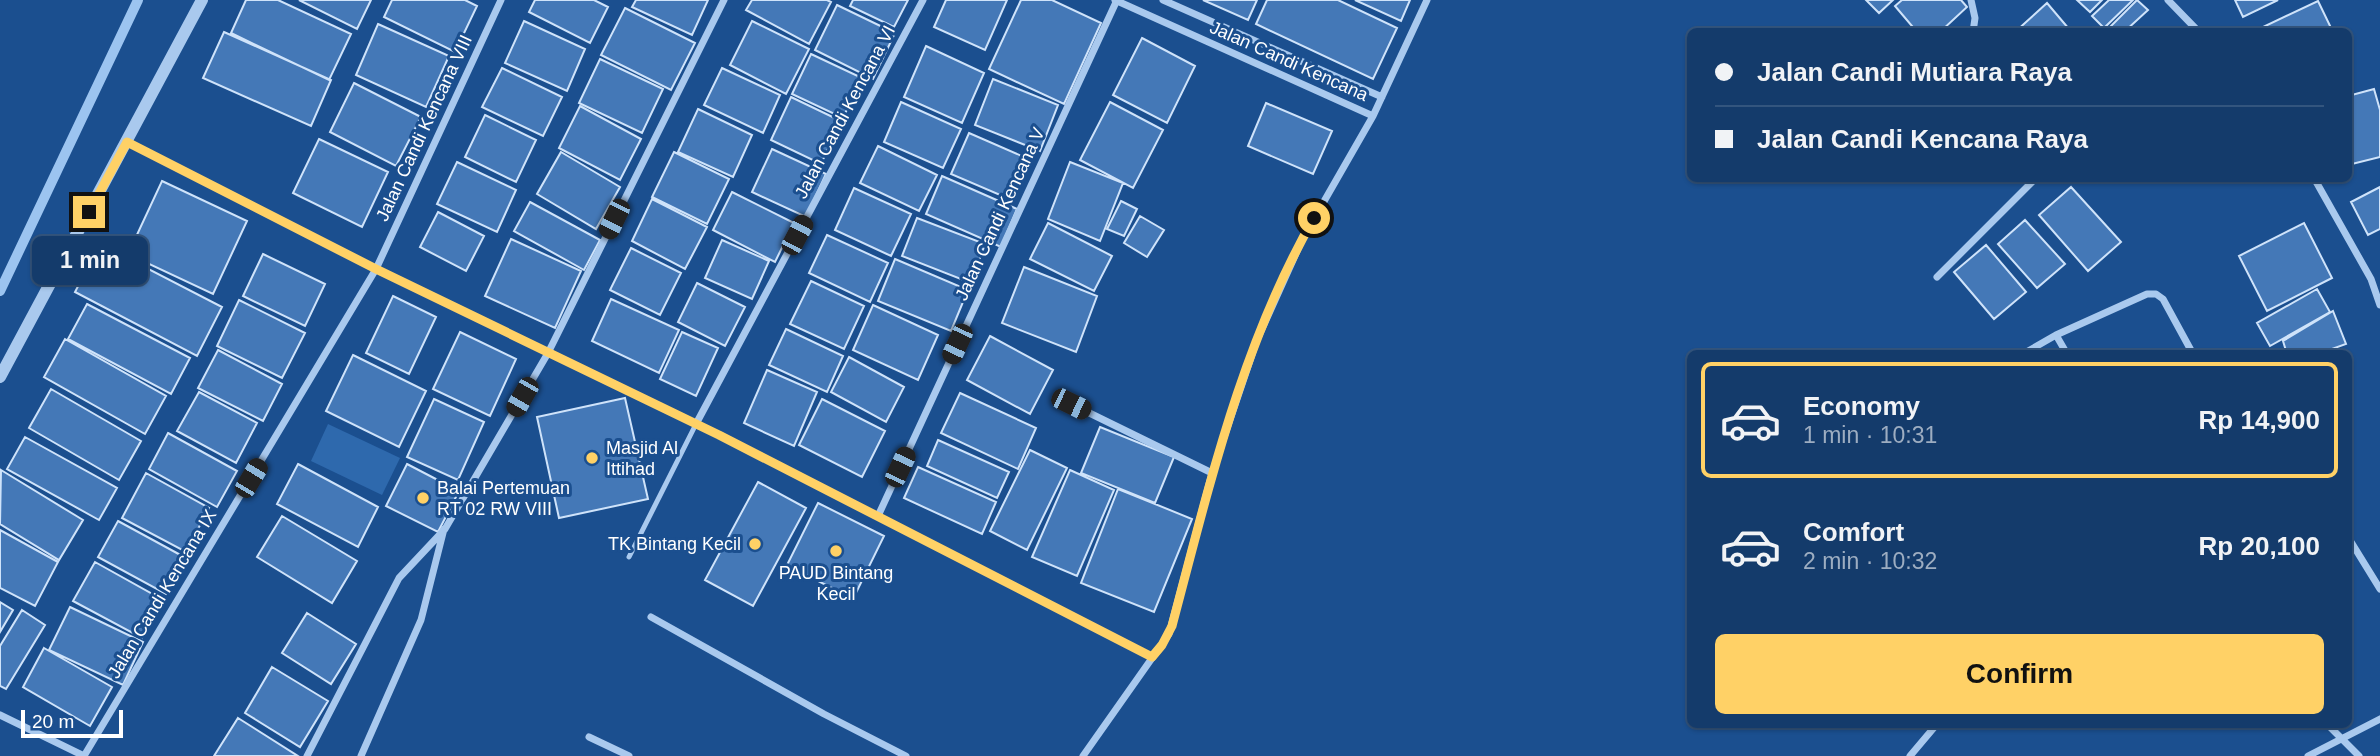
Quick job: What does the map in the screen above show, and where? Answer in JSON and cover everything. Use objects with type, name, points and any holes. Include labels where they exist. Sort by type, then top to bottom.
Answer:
[{"type":"street","points":[[0,377],[202,0]]},
{"type":"street","name":"Jalan Candi Kencana VIII","points":[[376,269],[501,0]]},
{"type":"street","points":[[307,756],[399,578],[445,529],[548,352],[724,0]]},
{"type":"street","name":"Jalan Candi Kencana VI","points":[[696,424],[923,0]]},
{"type":"street","name":"Jalan Candi Kencana","points":[[1116,0],[1373,116]]},
{"type":"street","name":"Jalan Candi Kencana V","points":[[878,516],[1116,0]]},
{"type":"street","name":"Jalan Candi Kencana","points":[[1163,0],[1382,97]]},
{"type":"street","points":[[1083,756],[1162,645],[1172,626],[1212,473],[1257,340],[1303,238],[1373,116],[1427,0]]},
{"type":"street","points":[[1971,0],[1975,18],[1974,28]]},
{"type":"street","points":[[2168,0],[2194,28]]},
{"type":"street","points":[[2186,28],[2190,24]]},
{"type":"street","points":[[127,142],[376,269],[696,424],[1152,657]]},
{"type":"street","points":[[1937,277],[2032,182]]},
{"type":"street","points":[[2316,182],[2371,279],[2380,305]]},
{"type":"street","name":"Jalan Candi Kencana IX","points":[[84,756],[376,269]]},
{"type":"street","points":[[2030,350],[2056,335],[2147,294],[2156,294],[2163,299],[2191,350]]},
{"type":"street","points":[[2056,335],[2065,350]]},
{"type":"street","points":[[1071,404],[1212,473]]},
{"type":"street","points":[[362,756],[421,620],[445,529]]},
{"type":"street","points":[[2352,544],[2380,589]]},
{"type":"street","points":[[651,617],[824,714],[906,756]]},
{"type":"street","points":[[0,715],[84,756]]},
{"type":"street","points":[[2308,756],[2380,719]]},
{"type":"street","points":[[1910,756],[1934,728]]},
{"type":"street","points":[[2331,728],[2359,756]]},
{"type":"street","points":[[589,737],[629,756]]},
{"type":"lane","points":[[629,557],[696,424]]},
{"type":"shaded area","points":[[328,424],[400,458],[382,495],[311,461]]},
{"type":"building","points":[[246,0],[278,0],[351,34],[329,80],[231,33]]},
{"type":"building","points":[[299,0],[371,0],[357,29]]},
{"type":"building","points":[[392,0],[465,0],[477,6],[455,52],[384,17]]},
{"type":"building","points":[[535,0],[594,0],[608,7],[590,43],[529,12]]},
{"type":"building","points":[[636,0],[708,0],[692,35],[632,7]]},
{"type":"building","points":[[752,0],[831,2],[809,44],[746,10]]},
{"type":"building","points":[[853,0],[908,0],[894,27],[850,6]]},
{"type":"building","points":[[946,0],[1007,0],[985,50],[934,27]]},
{"type":"building","points":[[1021,0],[1052,0],[1101,23],[1064,104],[989,69]]},
{"type":"building","points":[[1203,0],[1257,0],[1248,20]]},
{"type":"building","points":[[1267,0],[1338,0],[1397,28],[1373,79],[1256,24]]},
{"type":"building","points":[[1355,0],[1410,0],[1401,21]]},
{"type":"building","points":[[1866,0],[1893,0],[1879,13]]},
{"type":"building","points":[[1902,0],[1961,0],[1967,7],[1944,28],[1914,28],[1895,6]]},
{"type":"building","points":[[2077,0],[2102,0],[2090,12]]},
{"type":"building","points":[[2109,0],[2133,0],[2104,28],[2092,16]]},
{"type":"building","points":[[2137,0],[2148,10],[2128,28],[2109,28]]},
{"type":"building","points":[[2235,0],[2278,0],[2243,17]]},
{"type":"building","points":[[2318,1],[2331,28],[2263,28]]},
{"type":"building","points":[[2047,3],[2068,28],[2019,28]]},
{"type":"building","points":[[837,5],[895,33],[873,79],[815,50]]},
{"type":"building","points":[[625,8],[695,43],[671,90],[601,55]]},
{"type":"building","points":[[524,21],[585,49],[567,91],[505,63]]},
{"type":"building","points":[[752,21],[809,49],[786,94],[730,65]]},
{"type":"building","points":[[378,24],[449,56],[426,107],[356,75]]},
{"type":"building","points":[[224,32],[331,80],[311,126],[203,78]]},
{"type":"building","points":[[1142,38],[1195,66],[1167,123],[1113,95]]},
{"type":"building","points":[[926,46],[984,73],[962,123],[904,97]]},
{"type":"building","points":[[811,54],[862,78],[843,118],[792,94]]},
{"type":"building","points":[[600,59],[663,89],[642,133],[579,103]]},
{"type":"building","points":[[502,68],[562,97],[543,136],[482,107]]},
{"type":"building","points":[[722,68],[780,95],[763,133],[704,105]]},
{"type":"building","points":[[993,79],[1058,105],[1040,151],[975,125]]},
{"type":"building","points":[[354,83],[421,117],[396,166],[330,132]]},
{"type":"building","points":[[2374,89],[2380,110],[2380,157],[2352,164],[2352,95]]},
{"type":"building","points":[[791,97],[841,121],[821,164],[771,140]]},
{"type":"building","points":[[901,102],[961,129],[943,168],[884,142]]},
{"type":"building","points":[[1110,102],[1163,130],[1133,188],[1080,160]]},
{"type":"building","points":[[1266,103],[1332,131],[1313,174],[1248,146]]},
{"type":"building","points":[[580,106],[641,139],[620,180],[559,148]]},
{"type":"building","points":[[698,109],[752,135],[733,177],[678,152]]},
{"type":"building","points":[[485,115],[536,140],[516,182],[465,157]]},
{"type":"building","points":[[969,133],[1031,160],[1014,201],[951,174]]},
{"type":"building","points":[[319,139],[388,172],[362,227],[293,193]]},
{"type":"building","points":[[878,146],[937,175],[919,211],[860,183]]},
{"type":"building","points":[[772,149],[826,174],[806,217],[752,192]]},
{"type":"building","points":[[561,152],[620,187],[596,229],[537,194]]},
{"type":"building","points":[[674,152],[729,179],[707,224],[652,197]]},
{"type":"building","points":[[457,162],[516,190],[497,232],[437,204]]},
{"type":"building","points":[[1070,162],[1123,183],[1100,241],[1048,219]]},
{"type":"building","points":[[942,176],[1017,209],[1001,247],[926,214]]},
{"type":"building","points":[[162,181],[247,221],[213,294],[128,254]]},
{"type":"building","points":[[2071,187],[2121,242],[2088,271],[2039,215]]},
{"type":"building","points":[[2380,187],[2380,229],[2368,235],[2351,202]]},
{"type":"building","points":[[854,188],[911,214],[891,256],[835,230]]},
{"type":"building","points":[[732,192],[794,223],[775,262],[713,230]]},
{"type":"building","points":[[652,199],[707,227],[685,269],[632,241]]},
{"type":"building","points":[[1121,201],[1137,209],[1124,236],[1107,229]]},
{"type":"building","points":[[530,202],[600,240],[584,270],[514,231]]},
{"type":"building","points":[[438,212],[484,236],[466,271],[420,247]]},
{"type":"building","points":[[1140,216],[1164,230],[1147,257],[1124,243]]},
{"type":"building","points":[[917,218],[985,244],[971,283],[902,256]]},
{"type":"building","points":[[2025,220],[2065,264],[2037,288],[1998,244]]},
{"type":"building","points":[[1048,223],[1112,256],[1094,291],[1030,259]]},
{"type":"building","points":[[2304,223],[2332,278],[2267,311],[2239,256]]},
{"type":"building","points":[[827,235],[888,263],[870,302],[809,273]]},
{"type":"building","points":[[511,239],[581,271],[555,328],[485,296]]},
{"type":"building","points":[[722,240],[769,261],[752,299],[705,278]]},
{"type":"building","points":[[100,244],[222,307],[197,356],[75,292]]},
{"type":"building","points":[[1986,245],[2026,292],[1994,319],[1954,272]]},
{"type":"building","points":[[631,248],[681,273],[660,315],[610,290]]},
{"type":"building","points":[[263,254],[325,284],[305,326],[243,296]]},
{"type":"building","points":[[895,259],[968,290],[951,331],[878,301]]},
{"type":"building","points":[[1024,267],[1097,296],[1076,352],[1002,323]]},
{"type":"building","points":[[811,281],[864,306],[844,349],[790,324]]},
{"type":"building","points":[[697,283],[745,307],[725,346],[678,322]]},
{"type":"building","points":[[2317,289],[2330,312],[2270,346],[2257,323]]},
{"type":"building","points":[[393,296],[436,317],[409,374],[366,353]]},
{"type":"building","points":[[611,299],[679,330],[659,373],[592,341]]},
{"type":"building","points":[[239,300],[305,333],[282,378],[217,346]]},
{"type":"building","points":[[87,304],[190,358],[171,394],[68,339]]},
{"type":"building","points":[[873,305],[938,335],[918,380],[853,350]]},
{"type":"building","points":[[2333,311],[2346,344],[2329,350],[2286,350],[2283,341]]},
{"type":"building","points":[[786,329],[843,356],[827,392],[769,365]]},
{"type":"building","points":[[460,332],[516,359],[490,416],[433,389]]},
{"type":"building","points":[[682,332],[718,348],[696,396],[660,379]]},
{"type":"building","points":[[990,336],[1053,370],[1030,414],[967,380]]},
{"type":"building","points":[[65,339],[166,396],[145,434],[44,377]]},
{"type":"building","points":[[218,350],[282,384],[263,421],[198,388]]},
{"type":"building","points":[[353,355],[426,391],[399,447],[326,411]]},
{"type":"building","points":[[849,357],[904,387],[886,422],[831,392]]},
{"type":"building","points":[[767,370],[817,392],[794,446],[744,423]]},
{"type":"building","points":[[51,389],[141,441],[119,480],[29,428]]},
{"type":"building","points":[[199,392],[257,423],[236,463],[177,431]]},
{"type":"building","points":[[960,393],[1036,428],[1018,469],[941,433]]},
{"type":"building","name":"Masjid Al Ittihad","points":[[625,398],[648,499],[559,518],[537,417]]},
{"type":"building","points":[[434,399],[484,422],[458,480],[407,457]]},
{"type":"building","points":[[822,399],[885,431],[862,477],[799,445]]},
{"type":"building","points":[[1100,427],[1174,457],[1155,503],[1081,473]]},
{"type":"building","points":[[168,433],[237,471],[217,507],[149,469]]},
{"type":"building","points":[[25,437],[117,488],[99,520],[7,469]]},
{"type":"building","points":[[938,440],[1009,472],[997,498],[927,466]]},
{"type":"building","points":[[1030,450],[1067,468],[1027,550],[990,531]]},
{"type":"building","points":[[298,464],[378,507],[358,547],[277,504]]},
{"type":"building","name":"Balai Pertemuan RT 02 RW VIII","points":[[407,464],[459,491],[438,532],[386,506]]},
{"type":"building","points":[[918,467],[996,502],[982,534],[904,498]]},
{"type":"building","points":[[1,470],[83,520],[59,560],[0,524]]},
{"type":"building","points":[[1070,470],[1114,490],[1077,576],[1032,557]]},
{"type":"building","points":[[146,473],[209,508],[186,552],[122,518]]},
{"type":"building","name":"TK Bintang Kecil","points":[[758,482],[806,508],[753,606],[705,580]]},
{"type":"building","points":[[1118,489],[1192,519],[1154,612],[1081,583]]},
{"type":"building","name":"PAUD Bintang Kecil","points":[[818,503],[884,536],[853,599],[787,565]]},
{"type":"building","points":[[282,516],[357,561],[332,603],[257,557]]},
{"type":"building","points":[[118,521],[186,558],[166,594],[98,557]]},
{"type":"building","points":[[0,530],[58,562],[35,606],[0,588]]},
{"type":"building","points":[[95,562],[163,600],[142,638],[73,601]]},
{"type":"building","points":[[0,602],[13,610],[0,632]]},
{"type":"building","points":[[70,607],[143,642],[123,685],[49,650]]},
{"type":"building","points":[[22,610],[45,625],[6,689],[0,686],[0,646]]},
{"type":"building","points":[[307,613],[356,644],[331,684],[282,653]]},
{"type":"building","points":[[44,648],[112,687],[90,726],[23,687]]},
{"type":"building","points":[[272,667],[328,701],[300,747],[245,713]]},
{"type":"building","points":[[238,718],[298,756],[214,756]]},
{"type":"waterway","points":[[0,291],[138,0]]},
{"type":"place","name":"Masjid Al Ittihad","points":[[592,458]]},
{"type":"place","name":"Balai Pertemuan RT 02 RW VIII","points":[[423,498]]},
{"type":"place","name":"TK Bintang Kecil","points":[[755,544]]},
{"type":"place","name":"PAUD Bintang Kecil","points":[[836,551]]},
{"type":"route","points":[[89,212],[127,142],[376,269],[719,435],[1152,657],[1172,626],[1212,473],[1257,340],[1314,218]]}]
